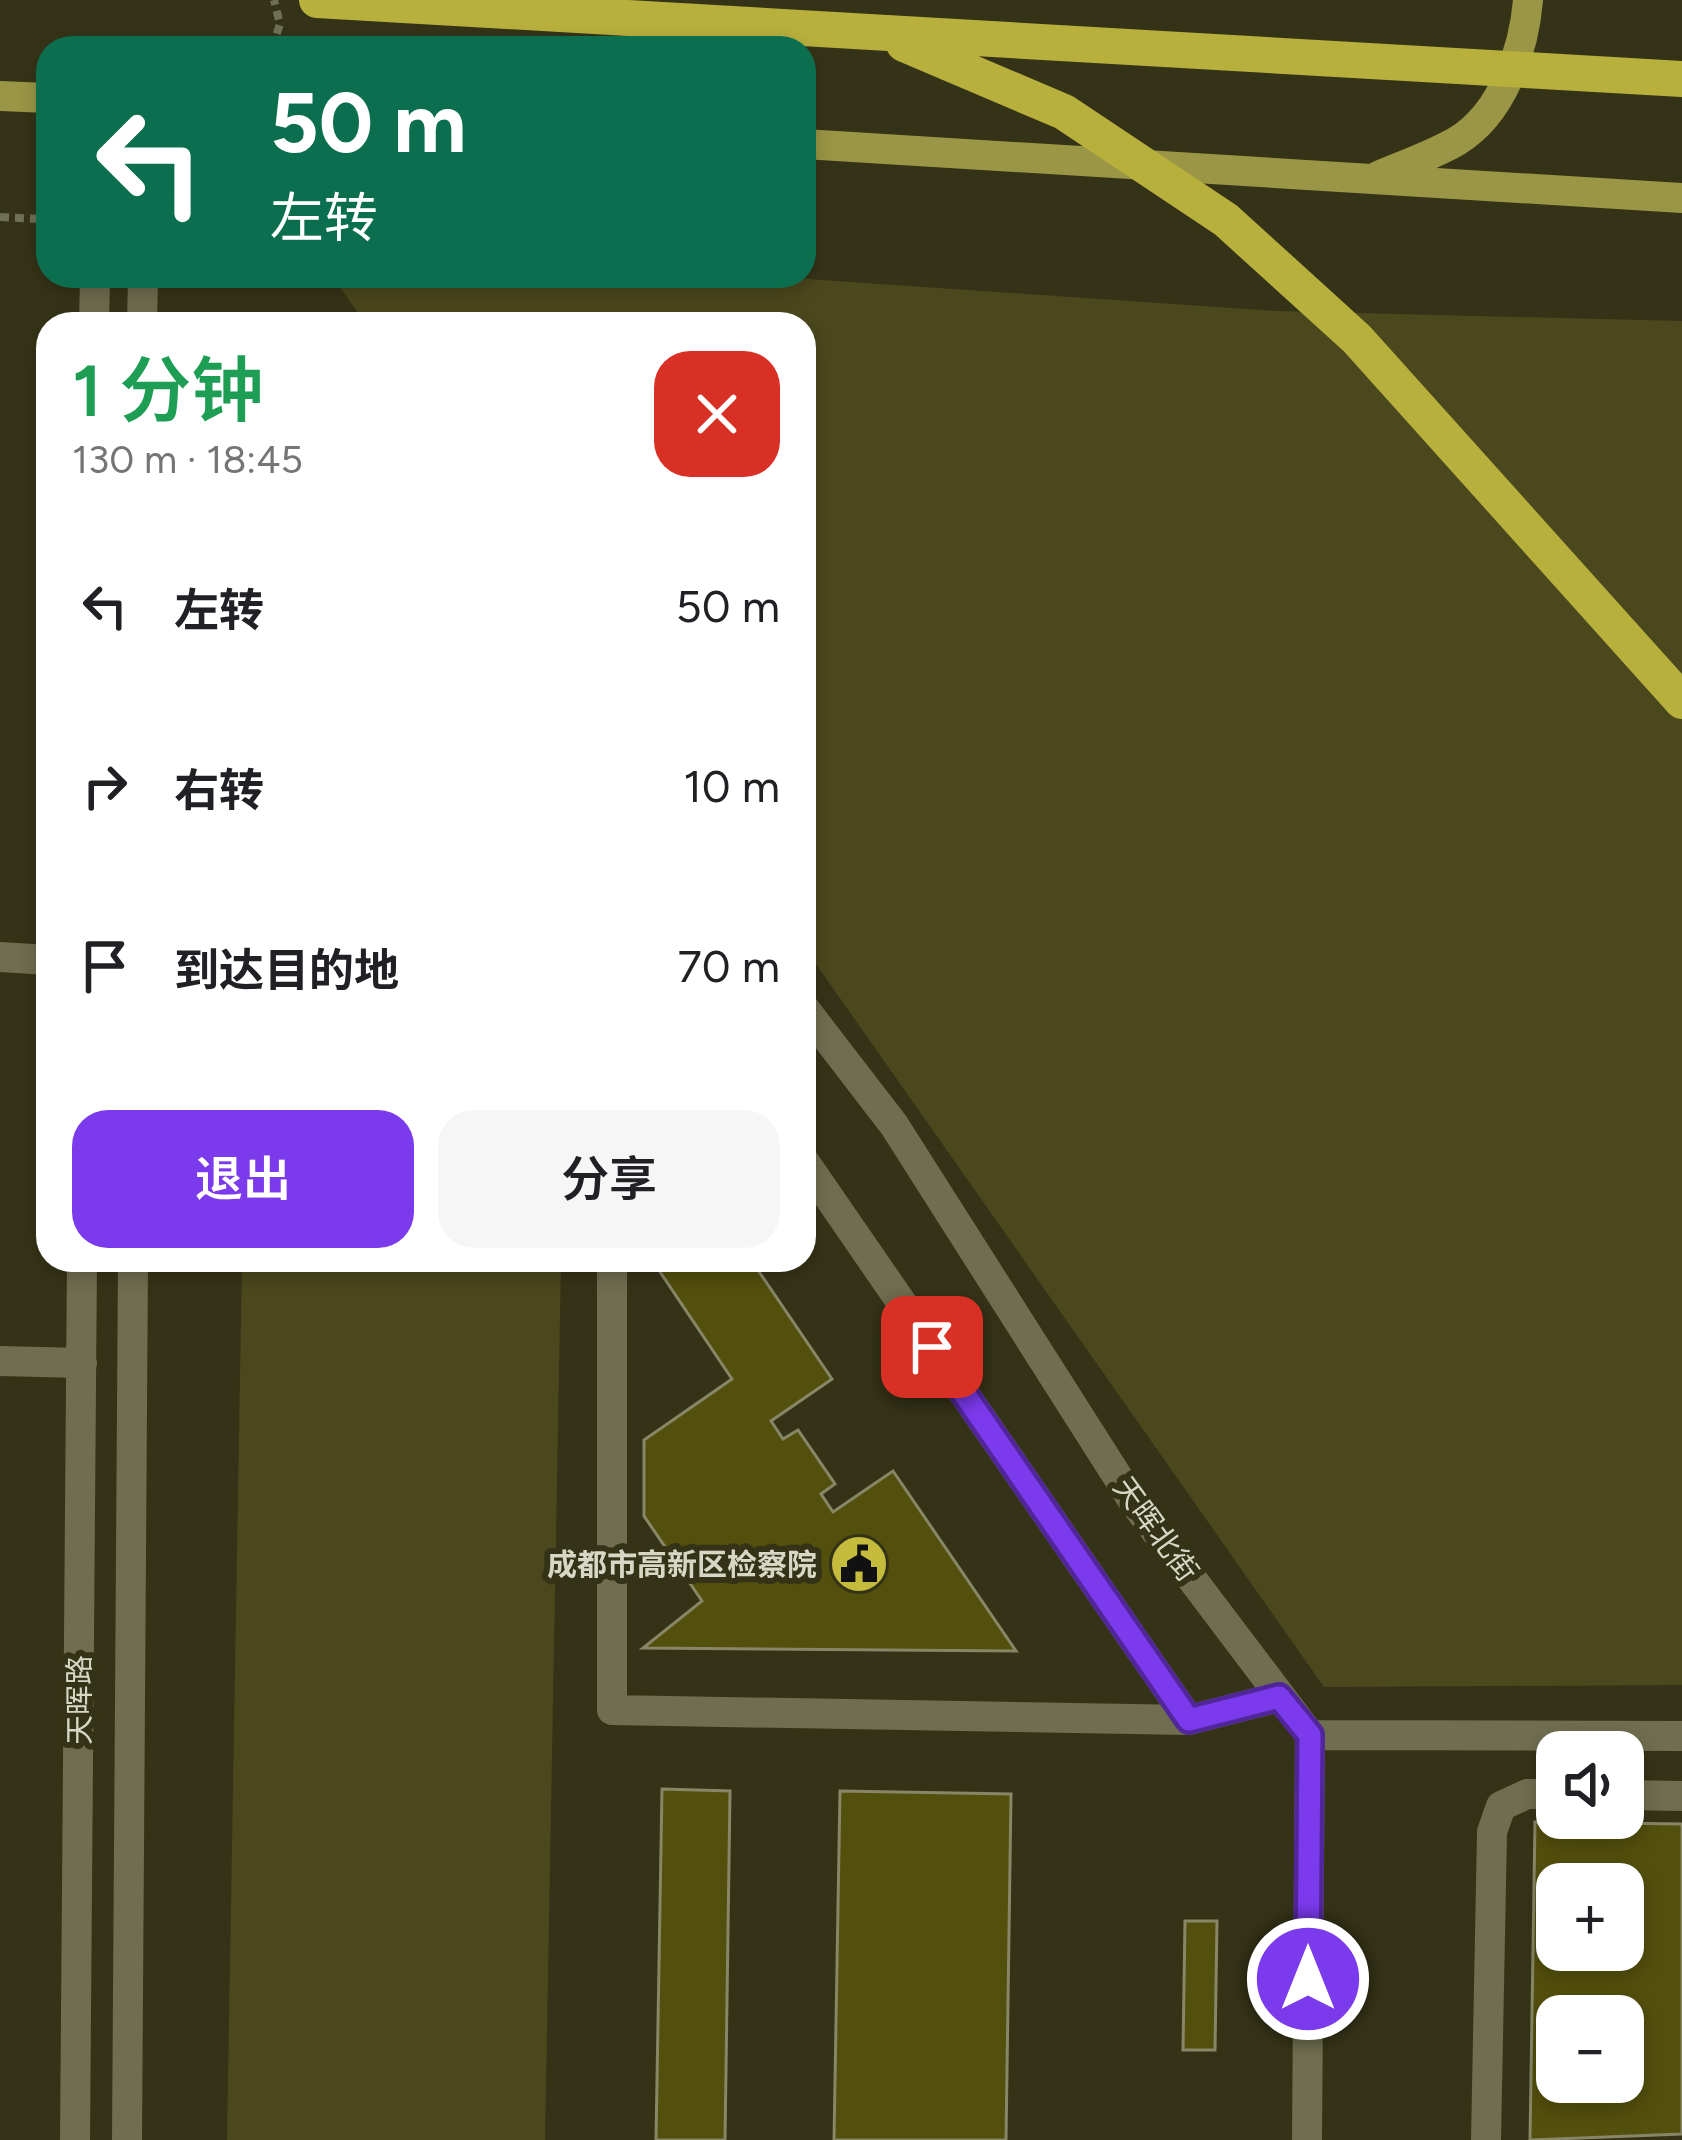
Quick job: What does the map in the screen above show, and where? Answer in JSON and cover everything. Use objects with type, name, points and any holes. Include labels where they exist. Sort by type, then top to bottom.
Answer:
[{"type":"highway","points":[[317,0],[1682,79]]},
{"type":"highway","points":[[879,33],[1064,112],[1226,220],[1357,339],[1682,701]]},
{"type":"main road","points":[[1373,178],[1461,139],[1497,100],[1526,36],[1528,0]]},
{"type":"main road","points":[[0,96],[36,99]]},
{"type":"main road","points":[[816,145],[1682,197]]},
{"type":"street","points":[[0,957],[36,960]]},
{"type":"street","name":"天晖北街","points":[[816,1024],[894,1125],[1133,1501],[1310,1735]]},
{"type":"street","points":[[816,1178],[1189,1720]]},
{"type":"street","name":"天晖路","points":[[76,2140],[82,1272]]},
{"type":"street","name":"天晖路","points":[[127,2140],[133,1272]]},
{"type":"street","points":[[613,1272],[612,1710],[1189,1720],[1279,1697]]},
{"type":"street","points":[[0,1361],[82,1363]]},
{"type":"street","points":[[1307,2140],[1310,1735],[1682,1736]]},
{"type":"street","points":[[1486,2140],[1492,1832],[1501,1806],[1536,1794]]},
{"type":"street","points":[[1644,1795],[1682,1796]]},
{"type":"path","points":[[274,0],[280,24],[276,36]]},
{"type":"path","points":[[0,217],[36,219]]},
{"type":"shaded area","points":[[816,280],[1276,311],[1682,321],[1682,1685],[1324,1687],[816,964],[816,312],[358,312],[340,288],[816,288]]},
{"type":"shaded area","points":[[242,1272],[561,1272],[545,2140],[227,2140]]},
{"type":"building","points":[[660,1272],[759,1272],[832,1379],[771,1421],[783,1439],[798,1430],[835,1484],[821,1494],[833,1512],[893,1471],[1016,1651],[643,1648],[702,1601],[644,1516],[644,1440],[732,1379]]},
{"type":"building","points":[[662,1789],[730,1791],[725,2140],[656,2140]]},
{"type":"building","points":[[840,1791],[1011,1794],[1006,2140],[834,2140]]},
{"type":"building","points":[[1535,1822],[1536,1839],[1644,1839],[1644,1823],[1682,1824],[1682,2134],[1530,2140]]},
{"type":"building","points":[[1185,1921],[1217,1921],[1215,2050],[1183,2050]]},
{"type":"place","name":"成都市高新区检察院","points":[[859,1564]]},
{"type":"route","points":[[932,1347],[1189,1720],[1279,1697],[1310,1735],[1308,1979]]}]
